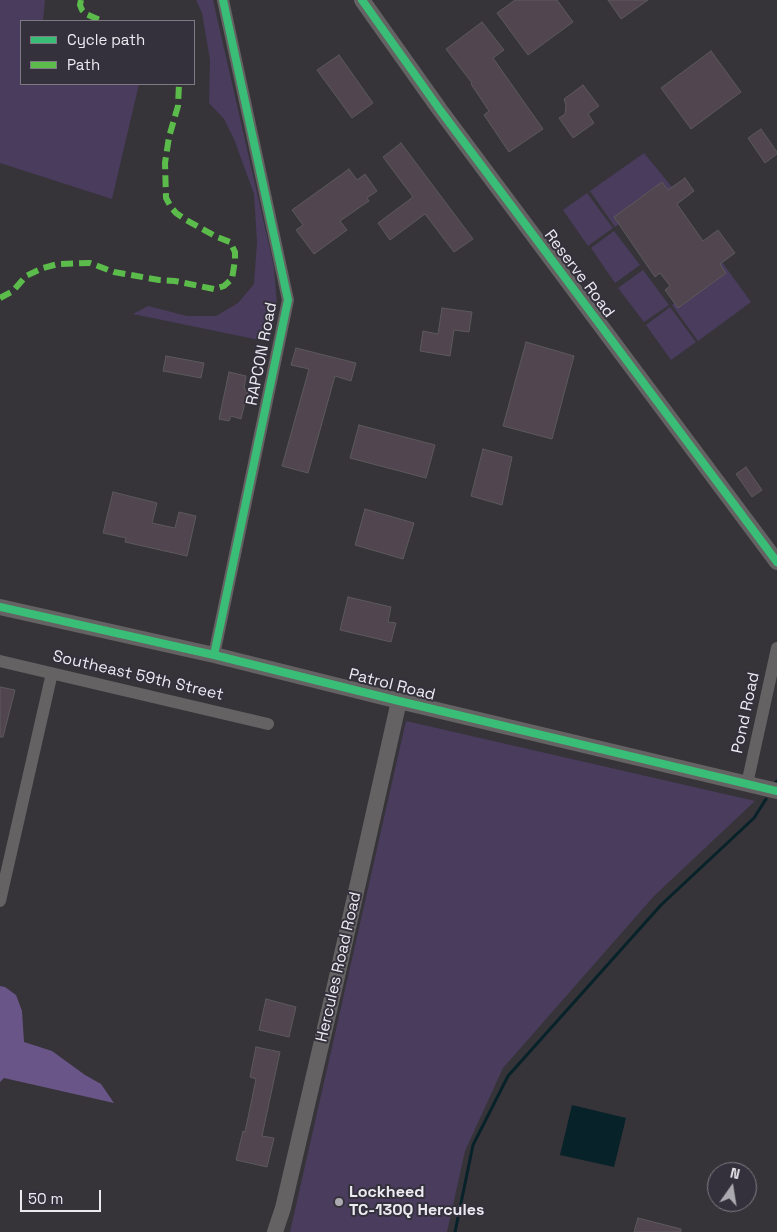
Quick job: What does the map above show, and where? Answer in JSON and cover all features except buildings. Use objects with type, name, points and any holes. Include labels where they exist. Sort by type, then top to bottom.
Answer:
[{"type":"street","name":"RAPCON Road","points":[[214,655],[288,300],[222,0]]},
{"type":"street","name":"Reserve Road","points":[[362,0],[440,110],[777,562]]},
{"type":"street","name":"Patrol Road","points":[[0,607],[214,655],[777,791]]},
{"type":"street","name":"Pond Road","points":[[747,784],[777,648]]},
{"type":"street","name":"Southeast 59th Street","points":[[0,661],[268,724]]},
{"type":"street","points":[[0,901],[52,673]]},
{"type":"street","name":"Hercules Road Road","points":[[275,1232],[283,1208],[336,982],[399,701]]},
{"type":"shaded area","points":[[0,0],[45,0],[43,20],[20,20],[20,85],[139,85],[112,199],[0,163]]},
{"type":"shaded area","points":[[196,0],[213,0],[274,267],[277,306],[269,342],[133,314],[148,306],[187,316],[216,316],[238,303],[254,284],[257,242],[254,194],[234,139],[224,119],[209,103],[210,60],[202,13]]},
{"type":"shaded area","points":[[644,153],[672,187],[668,190],[662,182],[614,217],[619,224],[615,227],[590,191]]},
{"type":"shaded area","points":[[587,193],[613,228],[588,246],[563,210]]},
{"type":"shaded area","points":[[614,231],[640,265],[615,283],[591,248]]},
{"type":"shaded area","points":[[722,262],[751,302],[698,341],[672,305],[675,303],[678,307],[726,273],[720,264]]},
{"type":"shaded area","points":[[643,270],[669,305],[644,322],[618,288]]},
{"type":"shaded area","points":[[670,307],[696,342],[671,360],[646,325]]},
{"type":"shaded area","points":[[406,721],[755,801],[654,896],[503,1068],[465,1151],[447,1232],[290,1232]]},
{"type":"shaded area","points":[[0,986],[5,987],[16,995],[22,1011],[24,1042],[52,1051],[101,1084],[114,1103],[4,1078],[0,1082]]},
{"type":"water","points":[[572,1105],[626,1118],[614,1167],[560,1155]]},
{"type":"waterway","points":[[455,1232],[473,1145],[508,1076],[661,905],[754,818],[766,799]]},
{"type":"marked path","points":[[81,0],[82,10],[86,14],[100,20]]},
{"type":"marked path","points":[[0,298],[13,291],[26,276],[43,268],[58,264],[90,263],[114,272],[214,289],[224,286],[232,279],[235,252],[230,242],[186,220],[176,213],[166,198],[165,163],[169,137],[178,106],[179,85]]},
{"type":"cycle path","points":[[214,655],[288,300],[223,0]]},
{"type":"cycle path","points":[[362,0],[440,110],[777,562]]},
{"type":"cycle path","points":[[0,607],[214,655],[777,791]]},
{"type":"place","name":"Lockheed TC-130Q Hercules","points":[[339,1202]]}]
